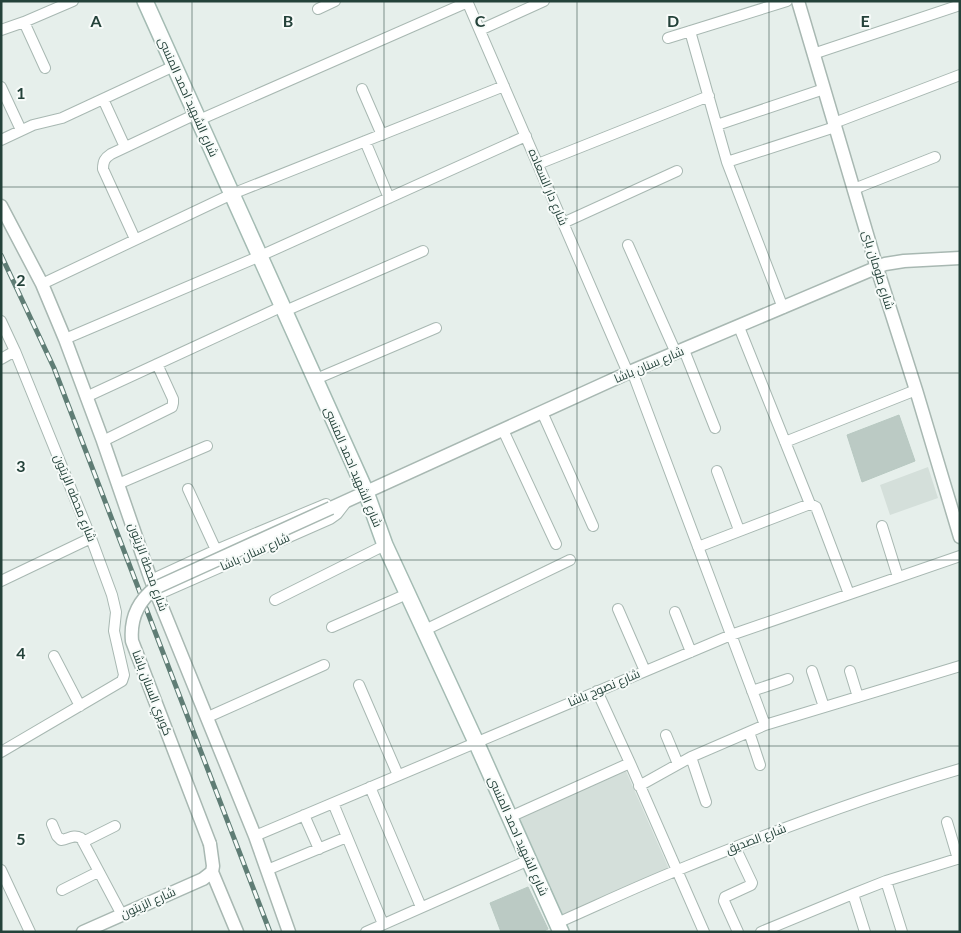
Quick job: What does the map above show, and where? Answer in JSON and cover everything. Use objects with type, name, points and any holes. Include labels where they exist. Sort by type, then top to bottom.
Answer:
[{"type":"main road","name":"شارع الشهيد احمد المنسى","points":[[145,1],[316,379],[424,630],[559,927]]},
{"type":"street","points":[[1,30],[73,1]]},
{"type":"street","points":[[318,9],[335,1]]},
{"type":"street","points":[[480,30],[544,1]]},
{"type":"street","points":[[668,38],[787,1]]},
{"type":"street","name":"شارع طومان باى","points":[[798,1],[877,268],[956,511],[960,537]]},
{"type":"street","points":[[135,240],[103,169],[103,163],[110,154],[468,2]]},
{"type":"street","name":"شارع دار السعاده","points":[[468,2],[563,223],[630,372],[765,725]]},
{"type":"street","points":[[813,54],[941,6],[960,6]]},
{"type":"street","points":[[24,22],[45,68]]},
{"type":"street","points":[[690,31],[727,162],[783,308]]},
{"type":"street","points":[[1,140],[34,125],[62,118],[174,66]]},
{"type":"street","points":[[727,162],[835,125],[960,75]]},
{"type":"street","points":[[42,284],[232,194],[504,86]]},
{"type":"street","points":[[1,87],[21,130]]},
{"type":"street","points":[[362,89],[382,135]]},
{"type":"street","points":[[717,125],[824,89]]},
{"type":"street","points":[[538,164],[709,96]]},
{"type":"street","points":[[103,99],[125,147]]},
{"type":"street","points":[[65,339],[260,256],[526,136]]},
{"type":"street","points":[[365,141],[389,198]]},
{"type":"street","points":[[854,189],[935,157]]},
{"type":"street","points":[[563,223],[677,172]]},
{"type":"street","name":"شارع محطة الزيتون","points":[[1,206],[42,284],[65,339],[103,441],[151,580],[255,836],[289,932]]},
{"type":"street","points":[[628,245],[715,428]]},
{"type":"street","points":[[86,397],[157,364],[423,251]]},
{"type":"street","name":"شارع سنان باشا","points":[[331,508],[630,372],[885,264],[904,260],[960,258]]},
{"type":"street","name":"شارع محطه الزيتون","points":[[1,321],[91,538],[112,595],[116,612],[114,631],[124,674],[122,680],[80,706]]},
{"type":"street","points":[[739,327],[785,442],[850,594]]},
{"type":"street","points":[[316,379],[436,328]]},
{"type":"street","points":[[1,359],[15,351]]},
{"type":"street","points":[[103,441],[172,407],[173,399],[157,364]]},
{"type":"street","points":[[785,442],[916,390]]},
{"type":"street","points":[[542,412],[593,526]]},
{"type":"street","points":[[503,430],[556,544]]},
{"type":"street","points":[[118,484],[207,446]]},
{"type":"street","points":[[717,471],[739,530]]},
{"type":"street","points":[[188,489],[216,550]]},
{"type":"street","name":"شارع سنان باشا","points":[[151,580],[216,550],[331,502],[347,501]]},
{"type":"street","name":"شارع سنان باشا","points":[[157,595],[330,519],[337,514],[347,501]]},
{"type":"street","points":[[698,547],[739,530],[813,506]]},
{"type":"street","name":"كوبري السنان باشا","points":[[212,872],[210,844],[132,641],[131,633],[134,615],[142,600],[155,588],[331,508]]},
{"type":"street","points":[[882,526],[898,577]]},
{"type":"street","points":[[1,581],[91,538]]},
{"type":"street","points":[[275,600],[386,545]]},
{"type":"street","name":"شارع نصوح باشا","points":[[255,836],[731,634],[960,556]]},
{"type":"street","points":[[424,630],[570,560]]},
{"type":"street","points":[[332,627],[408,594]]},
{"type":"street","points":[[618,609],[645,671]]},
{"type":"street","points":[[675,612],[690,652]]},
{"type":"street","points":[[1,752],[80,706],[54,656]]},
{"type":"street","points":[[208,717],[324,665]]},
{"type":"street","points":[[639,786],[691,757],[765,725],[960,666]]},
{"type":"street","points":[[850,670],[858,697]]},
{"type":"street","points":[[812,671],[824,707]]},
{"type":"street","points":[[752,691],[788,679]]},
{"type":"street","points":[[359,685],[398,775]]},
{"type":"street","points":[[597,691],[704,932]]},
{"type":"street","points":[[749,732],[760,765]]},
{"type":"street","points":[[666,735],[678,764]]},
{"type":"street","points":[[691,757],[706,802]]},
{"type":"street","points":[[510,817],[630,763]]},
{"type":"street","name":"شارع الصديق","points":[[559,927],[676,870],[844,806],[960,769]]},
{"type":"street","points":[[370,787],[421,908]]},
{"type":"street","points":[[333,802],[383,924]]},
{"type":"street","points":[[304,815],[319,849]]},
{"type":"street","points":[[761,932],[886,881],[959,858],[947,822]]},
{"type":"street","points":[[52,824],[57,836],[62,840],[72,836],[81,838],[122,915]]},
{"type":"street","points":[[83,842],[115,826]]},
{"type":"street","points":[[267,870],[347,837]]},
{"type":"street","points":[[735,847],[752,883],[725,898],[724,901],[738,932]]},
{"type":"street","points":[[366,932],[529,860]]},
{"type":"street","points":[[1,870],[4,884],[30,932]]},
{"type":"street","points":[[62,890],[98,872]]},
{"type":"street","points":[[212,872],[236,932]]},
{"type":"street","name":"شارع الزيتون","points":[[83,932],[203,879],[212,872]]},
{"type":"street","points":[[886,881],[902,932]]},
{"type":"street","points":[[853,894],[865,932]]},
{"type":"shaded area","points":[[928,467],[938,498],[890,515],[880,485]]},
{"type":"shaded area","points":[[626,771],[669,869],[561,917],[518,817]]},
{"type":"building","points":[[899,415],[915,461],[862,482],[847,435]]},
{"type":"building","points":[[528,887],[548,929],[542,932],[501,932],[490,903]]},
{"type":"railway","points":[[1,255],[54,368],[270,932]]}]
